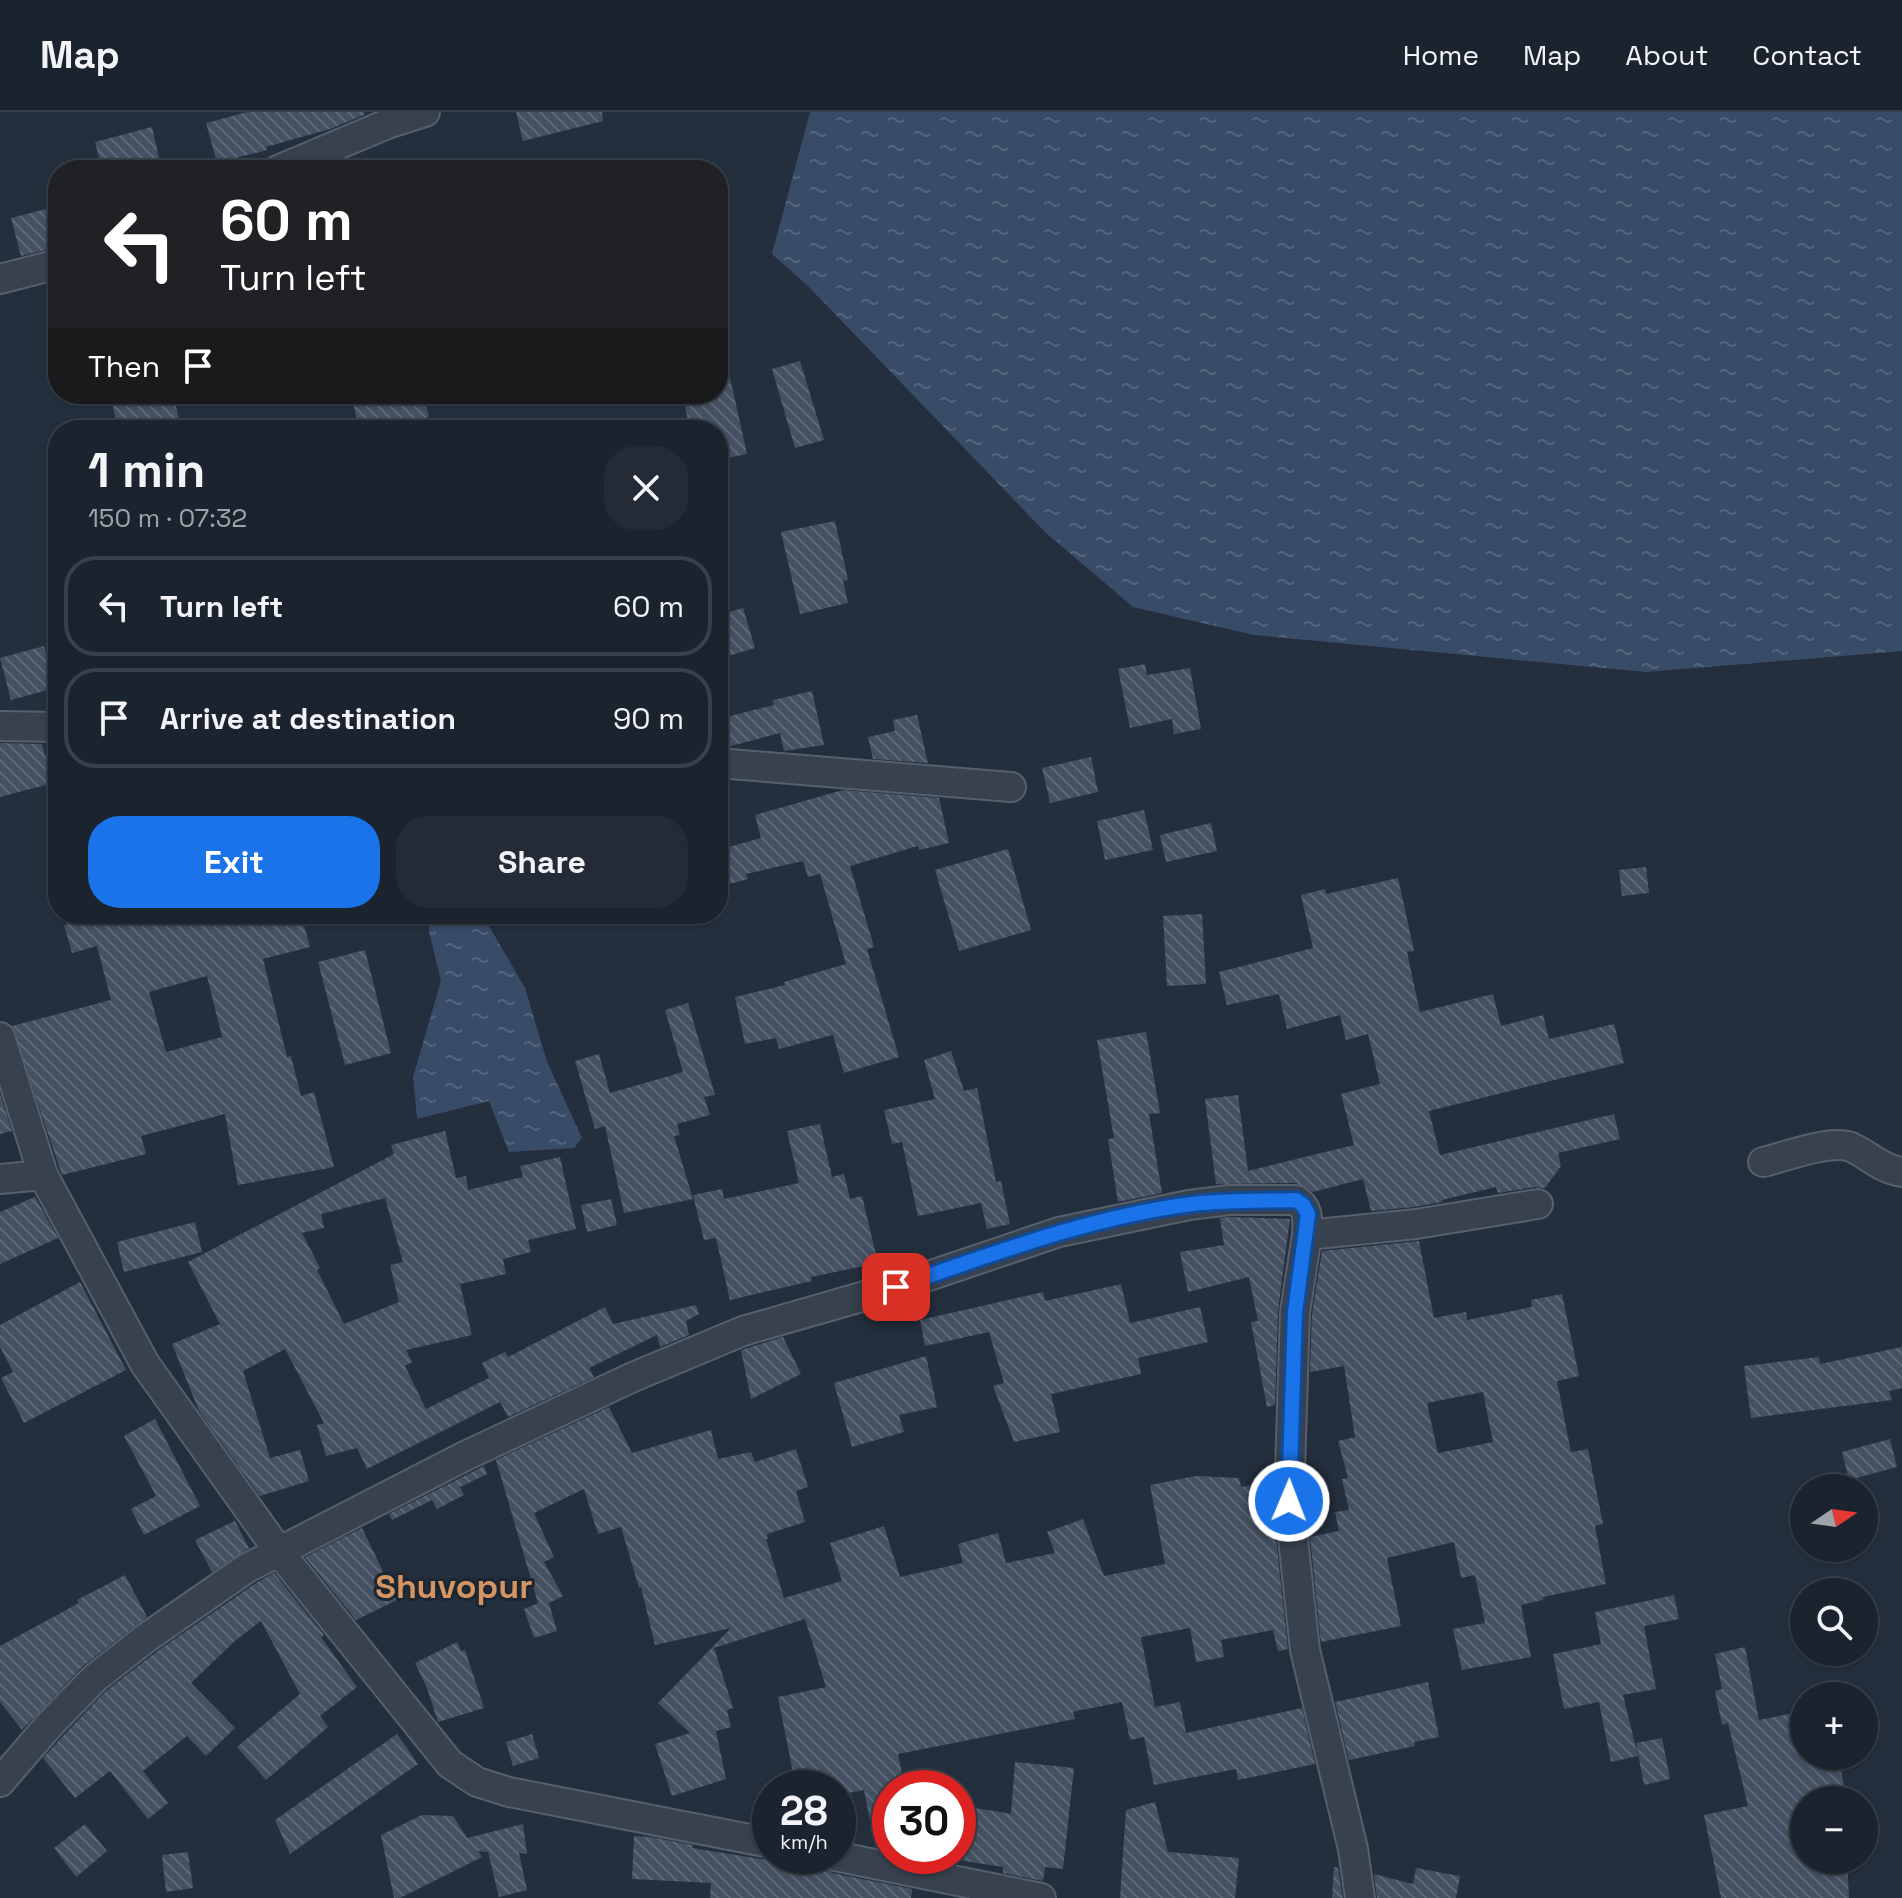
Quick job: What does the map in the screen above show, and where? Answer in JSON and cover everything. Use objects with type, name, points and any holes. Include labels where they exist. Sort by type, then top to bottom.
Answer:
[{"type":"street","points":[[302,160],[387,124],[425,112]]},
{"type":"street","points":[[0,279],[48,267]]},
{"type":"street","points":[[0,726],[48,727]]},
{"type":"street","points":[[728,764],[1011,787]]},
{"type":"street","points":[[0,1037],[43,1175],[145,1364],[280,1553],[450,1764],[477,1782],[509,1792],[752,1839]]},
{"type":"street","points":[[1763,1162],[1836,1144],[1851,1147],[1888,1170],[1902,1172]]},
{"type":"street","points":[[0,1179],[43,1175]]},
{"type":"street","points":[[0,1782],[95,1678],[247,1568],[465,1456],[633,1377],[743,1331],[896,1287],[1059,1232],[1189,1205],[1229,1200],[1296,1200],[1308,1214],[1295,1312],[1289,1501],[1305,1650],[1353,1849],[1360,1898]]},
{"type":"street","points":[[1307,1235],[1416,1224],[1538,1204]]},
{"type":"street","points":[[856,1860],[1041,1898]]},
{"type":"water","points":[[810,112],[1902,112],[1902,651],[1646,672],[1254,635],[1133,607],[1045,532],[808,286],[772,254]]},
{"type":"water","points":[[429,924],[488,924],[525,988],[547,1062],[582,1138],[574,1148],[509,1152],[489,1101],[417,1119],[413,1077],[441,981]]},
{"type":"building","points":[[247,112],[364,112],[364,115],[330,129],[229,160],[216,160],[206,123]]},
{"type":"building","points":[[516,112],[602,112],[603,121],[523,141]]},
{"type":"building","points":[[152,127],[159,158],[100,160],[95,142]]},
{"type":"building","points":[[48,209],[48,249],[21,256],[11,218]]},
{"type":"building","points":[[800,361],[824,440],[795,448],[772,369]]},
{"type":"building","points":[[728,373],[747,454],[728,458],[728,420],[688,420],[685,406],[728,404]]},
{"type":"building","points":[[112,404],[175,404],[179,420],[116,420]]},
{"type":"building","points":[[353,404],[426,404],[429,417],[416,420],[357,420]]},
{"type":"building","points":[[835,521],[848,580],[843,581],[848,603],[800,614],[781,532]]},
{"type":"building","points":[[743,608],[755,648],[728,656],[728,612]]},
{"type":"building","points":[[44,646],[48,661],[48,690],[11,700],[0,658]]},
{"type":"building","points":[[1145,664],[1147,675],[1190,668],[1201,729],[1174,734],[1172,719],[1130,728],[1118,669]]},
{"type":"building","points":[[812,691],[824,745],[784,751],[780,733],[728,747],[728,716],[774,705],[773,700]]},
{"type":"building","points":[[917,715],[928,763],[873,759],[868,737],[895,731],[893,720]]},
{"type":"building","points":[[0,743],[42,744],[48,765],[48,784],[0,797]]},
{"type":"building","points":[[1091,757],[1098,792],[1050,803],[1042,768]]},
{"type":"building","points":[[843,790],[939,798],[949,843],[919,850],[918,846],[850,866],[874,947],[867,949],[899,1057],[844,1073],[833,1035],[779,1049],[776,1038],[745,1044],[735,997],[785,985],[784,982],[846,964],[820,874],[808,877],[803,861],[746,874],[748,879],[728,884],[728,847],[761,838],[755,815]]},
{"type":"building","points":[[1144,810],[1153,850],[1105,860],[1097,821]]},
{"type":"building","points":[[1211,823],[1217,851],[1166,862],[1160,835]]},
{"type":"building","points":[[1008,849],[1031,930],[959,951],[935,870]]},
{"type":"building","points":[[1646,867],[1649,893],[1622,896],[1619,870]]},
{"type":"building","points":[[1398,878],[1414,951],[1407,952],[1420,1012],[1493,994],[1501,1026],[1543,1015],[1549,1039],[1614,1024],[1624,1063],[1429,1111],[1440,1155],[1614,1114],[1620,1139],[1558,1153],[1561,1166],[1545,1188],[1498,1193],[1496,1187],[1414,1207],[1371,1211],[1363,1179],[1313,1192],[1296,1183],[1216,1184],[1205,1099],[1238,1095],[1248,1171],[1354,1145],[1341,1094],[1380,1084],[1368,1034],[1346,1040],[1340,1015],[1287,1029],[1279,994],[1227,1005],[1219,972],[1313,948],[1301,895],[1325,889],[1326,894]]},
{"type":"building","points":[[1202,914],[1206,984],[1167,986],[1163,916]]},
{"type":"building","points":[[68,924],[304,924],[310,947],[263,959],[287,1057],[291,1056],[301,1096],[314,1092],[334,1167],[238,1185],[225,1114],[141,1136],[146,1154],[62,1175],[12,1026],[111,1000],[97,946],[72,953],[64,925]],"holes":[[[207,976],[222,1037],[166,1052],[149,992]]]},
{"type":"building","points":[[365,950],[391,1053],[345,1065],[318,962]]},
{"type":"building","points":[[688,1003],[715,1095],[704,1097],[710,1115],[677,1124],[680,1135],[674,1136],[693,1199],[624,1213],[605,1126],[595,1129],[575,1061],[599,1054],[610,1093],[683,1072],[665,1010]]},
{"type":"building","points":[[1146,1032],[1160,1113],[1149,1114],[1162,1193],[1118,1202],[1108,1139],[1114,1138],[1097,1040]]},
{"type":"building","points":[[951,1051],[964,1091],[977,1088],[996,1182],[1001,1181],[1010,1224],[987,1229],[981,1203],[918,1216],[902,1142],[892,1144],[884,1110],[935,1099],[924,1060]]},
{"type":"building","points":[[0,1094],[12,1131],[0,1134]]},
{"type":"building","points":[[820,1124],[832,1177],[844,1174],[850,1199],[862,1196],[878,1263],[811,1277],[812,1281],[730,1300],[716,1238],[704,1240],[693,1195],[722,1189],[724,1199],[799,1183],[787,1131]]},
{"type":"building","points":[[445,1131],[456,1178],[466,1176],[468,1190],[523,1177],[520,1166],[560,1157],[576,1229],[528,1240],[531,1252],[503,1259],[506,1274],[460,1284],[472,1335],[406,1350],[412,1362],[405,1366],[426,1409],[489,1378],[482,1363],[505,1352],[508,1357],[605,1307],[613,1324],[696,1305],[699,1314],[686,1321],[689,1335],[660,1347],[657,1335],[589,1368],[594,1377],[508,1417],[500,1402],[367,1469],[357,1448],[326,1456],[317,1425],[324,1423],[285,1349],[243,1371],[270,1458],[300,1450],[309,1481],[260,1496],[199,1411],[172,1344],[220,1324],[188,1262],[394,1154],[391,1145]],"holes":[[[385,1198],[403,1262],[390,1265],[399,1302],[344,1324],[302,1233],[324,1228],[321,1214]]]},
{"type":"building","points":[[35,1197],[58,1238],[0,1264],[0,1212]]},
{"type":"building","points":[[611,1199],[617,1225],[587,1232],[581,1205]]},
{"type":"building","points":[[1220,1218],[1290,1219],[1278,1311],[1275,1405],[1267,1407],[1251,1322],[1258,1321],[1249,1277],[1188,1292],[1180,1252],[1224,1245]]},
{"type":"building","points":[[195,1222],[202,1252],[124,1272],[117,1242]]},
{"type":"building","points":[[1419,1241],[1434,1318],[1466,1312],[1467,1320],[1532,1307],[1531,1300],[1562,1294],[1579,1376],[1557,1381],[1571,1452],[1588,1449],[1603,1524],[1595,1526],[1606,1584],[1543,1597],[1543,1600],[1521,1605],[1531,1657],[1462,1670],[1453,1629],[1485,1623],[1475,1575],[1461,1578],[1454,1542],[1387,1558],[1401,1626],[1321,1642],[1310,1537],[1339,1531],[1335,1512],[1349,1510],[1342,1479],[1348,1478],[1338,1441],[1355,1437],[1344,1366],[1310,1372],[1312,1314],[1322,1251]],"holes":[[[1483,1392],[1493,1442],[1438,1453],[1427,1403]]]},
{"type":"building","points":[[80,1282],[126,1370],[24,1423],[1,1378],[13,1372],[0,1347],[0,1325]]},
{"type":"building","points":[[1121,1284],[1130,1323],[1200,1307],[1208,1342],[1138,1358],[1141,1374],[1051,1394],[1060,1432],[1014,1442],[993,1386],[1004,1383],[989,1332],[925,1346],[920,1320],[1043,1292],[1045,1301]]},
{"type":"building","points":[[783,1337],[801,1374],[751,1399],[741,1350]]},
{"type":"building","points":[[1902,1347],[1902,1388],[1889,1391],[1892,1400],[1751,1418],[1744,1366],[1819,1357],[1820,1364]]},
{"type":"building","points":[[926,1356],[937,1407],[899,1415],[904,1432],[852,1447],[834,1383]]},
{"type":"building","points":[[609,1407],[632,1453],[711,1430],[718,1459],[751,1452],[755,1462],[796,1449],[808,1487],[796,1491],[805,1522],[767,1534],[766,1539],[784,1598],[842,1581],[830,1543],[884,1526],[900,1577],[963,1563],[958,1544],[998,1533],[1006,1563],[1055,1553],[1047,1532],[1083,1519],[1104,1576],[1165,1564],[1150,1485],[1196,1476],[1239,1478],[1241,1487],[1273,1481],[1272,1503],[1288,1649],[1278,1651],[1273,1630],[1221,1640],[1224,1657],[1196,1662],[1190,1628],[1141,1637],[1155,1707],[1180,1702],[1186,1733],[1302,1708],[1315,1764],[1238,1780],[1236,1769],[1154,1785],[1144,1737],[1130,1740],[1122,1702],[1082,1710],[1081,1707],[1081,1710],[1073,1712],[1075,1719],[898,1754],[901,1770],[872,1770],[872,1831],[864,1790],[856,1792],[856,1770],[792,1770],[778,1697],[826,1687],[805,1619],[714,1648],[733,1708],[727,1710],[731,1727],[716,1731],[726,1779],[672,1796],[655,1744],[690,1733],[658,1703],[731,1628],[655,1645],[641,1587],[621,1527],[598,1534],[584,1489],[534,1513],[554,1557],[544,1562],[563,1596],[549,1603],[557,1631],[534,1638],[524,1609],[538,1603],[496,1460]]},
{"type":"building","points":[[155,1419],[200,1506],[144,1535],[131,1509],[156,1496],[124,1436]]},
{"type":"building","points":[[1890,1439],[1897,1467],[1871,1474],[1848,1474],[1842,1452]]},
{"type":"building","points":[[484,1466],[487,1474],[460,1487],[464,1495],[437,1509],[432,1500],[392,1520],[389,1514]]},
{"type":"building","points":[[235,1521],[249,1548],[212,1572],[195,1540]]},
{"type":"building","points":[[362,1528],[397,1600],[356,1620],[305,1557]]},
{"type":"building","points":[[274,1573],[324,1635],[321,1637],[357,1687],[320,1716],[328,1727],[266,1780],[237,1747],[300,1694],[261,1621],[191,1683],[235,1728],[206,1756],[187,1736],[143,1771],[168,1803],[148,1819],[110,1771],[75,1798],[43,1758],[106,1691],[156,1652]]},
{"type":"building","points":[[125,1575],[147,1617],[83,1666],[22,1730],[0,1702],[0,1646]]},
{"type":"building","points":[[1674,1595],[1679,1619],[1644,1626],[1656,1689],[1623,1695],[1638,1756],[1611,1762],[1599,1702],[1564,1709],[1553,1654],[1601,1644],[1595,1612]]},
{"type":"building","points":[[457,1642],[461,1651],[465,1650],[484,1708],[438,1722],[415,1663]]},
{"type":"building","points":[[1745,1647],[1759,1720],[1790,1714],[1790,1770],[1841,1770],[1844,1786],[1790,1786],[1790,1874],[1848,1874],[1849,1898],[1721,1898],[1704,1815],[1748,1806],[1728,1723],[1722,1725],[1715,1691],[1722,1689],[1715,1654]]},
{"type":"building","points":[[1428,1682],[1439,1737],[1414,1742],[1415,1746],[1349,1760],[1335,1702]]},
{"type":"building","points":[[397,1734],[418,1764],[290,1854],[275,1820]]},
{"type":"building","points":[[532,1734],[539,1758],[513,1766],[506,1742]]},
{"type":"building","points":[[1662,1738],[1670,1779],[1644,1785],[1636,1743]]},
{"type":"building","points":[[1015,1762],[1074,1768],[1063,1869],[1045,1867],[1043,1881],[1003,1873],[1003,1867],[976,1863],[976,1808],[1011,1814]]},
{"type":"building","points":[[1155,1802],[1168,1852],[1239,1858],[1235,1898],[1120,1898],[1126,1810]]},
{"type":"building","points":[[422,1815],[453,1816],[467,1838],[523,1824],[527,1854],[519,1853],[527,1890],[499,1897],[488,1852],[478,1851],[482,1857],[400,1898],[394,1898],[381,1835]]},
{"type":"building","points":[[85,1824],[107,1851],[76,1877],[54,1848]]},
{"type":"building","points":[[634,1836],[752,1858],[752,1874],[837,1874],[912,1889],[911,1898],[710,1898],[711,1883],[632,1879]]},
{"type":"building","points":[[188,1852],[193,1888],[166,1892],[162,1855]]},
{"type":"building","points":[[1334,1867],[1338,1868],[1343,1898],[1332,1898]]},
{"type":"building","points":[[1416,1868],[1460,1876],[1456,1898],[1377,1898],[1374,1874],[1413,1884]]},
{"type":"district","name":"Shuvopur","points":[[454,1586]]},
{"type":"route","points":[[896,1287],[1059,1232],[1189,1205],[1229,1200],[1296,1200],[1308,1214],[1295,1312],[1289,1501]]}]
